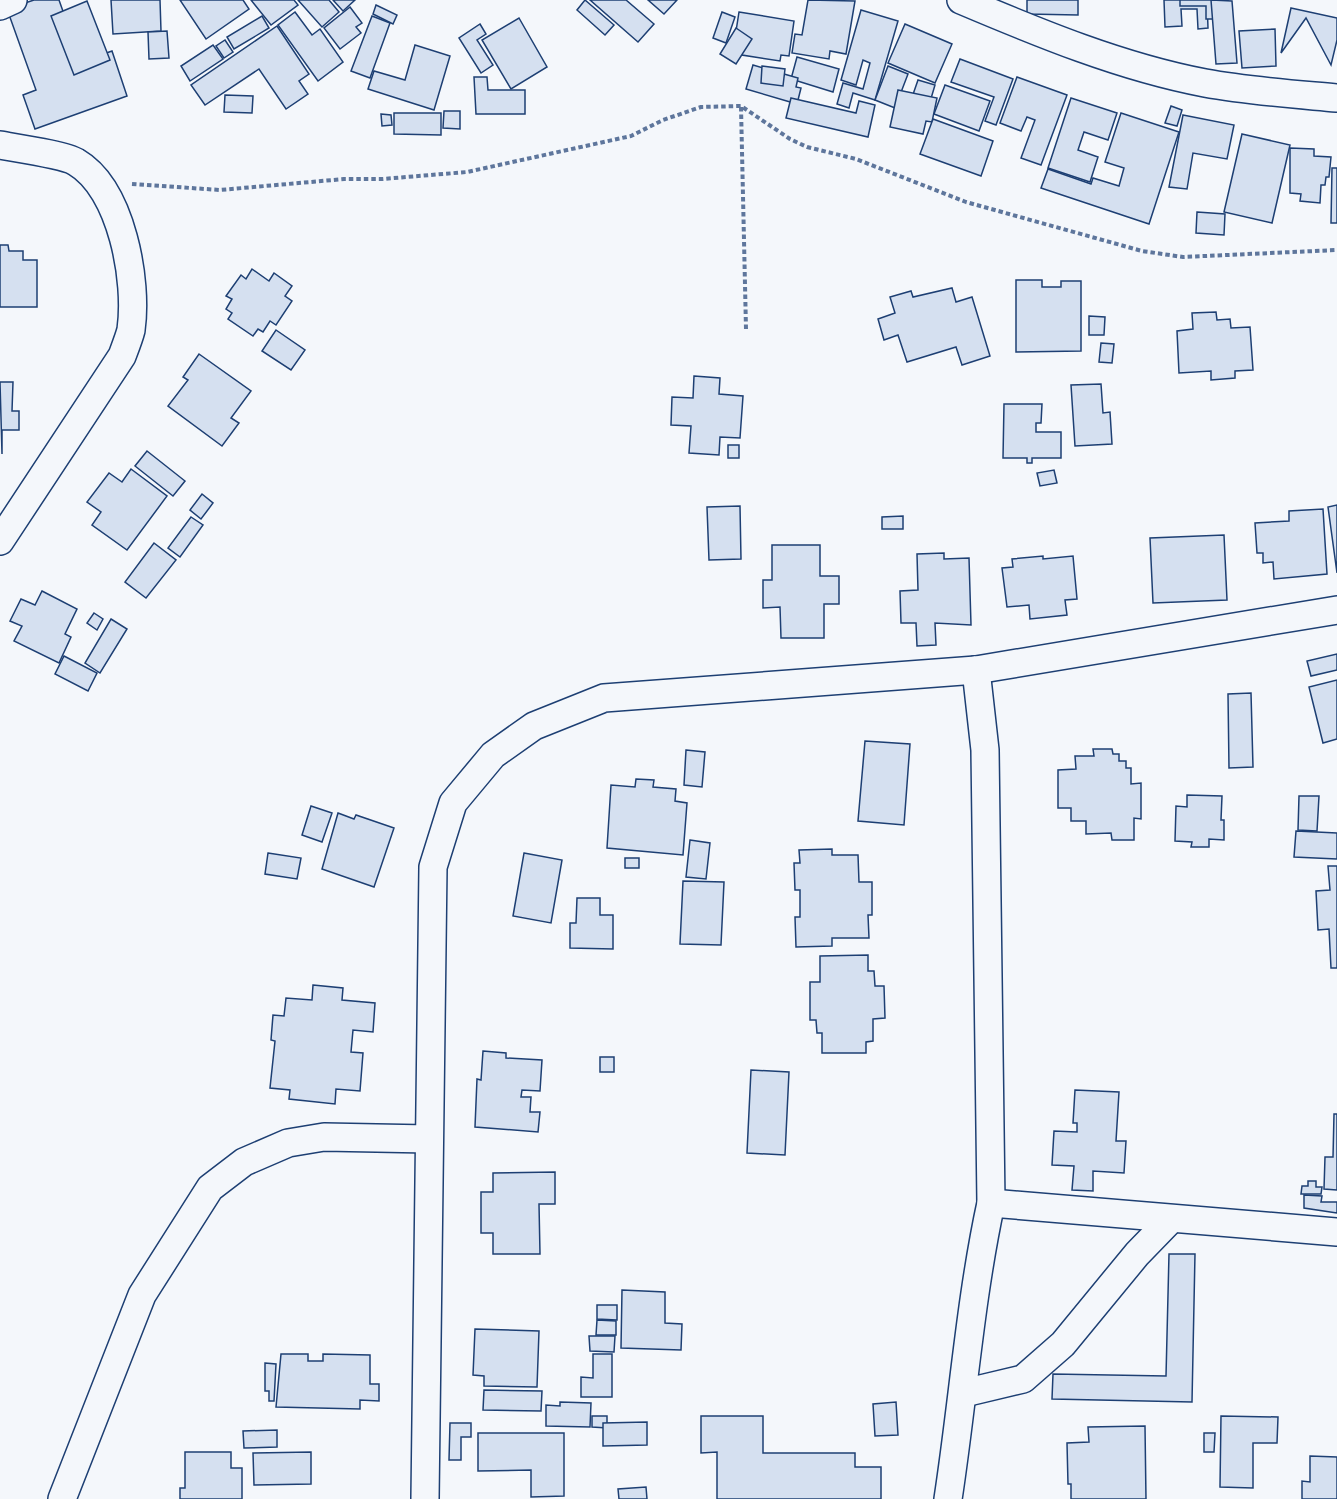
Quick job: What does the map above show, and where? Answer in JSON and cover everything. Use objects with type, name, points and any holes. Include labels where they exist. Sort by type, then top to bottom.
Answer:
[{"type":"street","points":[[0,6],[13,0]]},
{"type":"street","points":[[961,0],[1023,27],[1138,66],[1204,83],[1337,98]]},
{"type":"street","points":[[0,145],[76,162],[103,188],[114,208],[130,268],[131,330],[122,356],[5,526]]},
{"type":"street","points":[[425,1499],[433,867],[453,802],[493,755],[534,726],[604,698],[976,670],[1337,610]]},
{"type":"street","points":[[948,1499],[964,1393],[980,1256],[991,1203],[985,750],[976,670]]},
{"type":"street","points":[[62,1499],[142,1295],[210,1188],[244,1162],[288,1143],[324,1137],[429,1139]]},
{"type":"street","points":[[991,1203],[1170,1220],[1337,1232]]},
{"type":"street","points":[[964,1393],[1023,1379],[1063,1344],[1137,1254],[1170,1220]]},
{"type":"path","points":[[741,106],[746,329]]},
{"type":"path","points":[[130,183],[220,190],[344,179],[383,179],[467,172],[631,136],[663,120],[701,107],[741,106],[790,139],[807,147],[856,159],[966,202],[1142,251],[1184,257],[1337,250]]},
{"type":"building","points":[[34,0],[59,0],[81,62],[112,51],[127,96],[35,129],[23,95],[36,90],[7,9]]},
{"type":"building","points":[[111,0],[160,0],[161,31],[113,34]]},
{"type":"building","points":[[180,0],[243,0],[249,9],[206,39]]},
{"type":"building","points":[[251,0],[294,0],[298,5],[271,25]]},
{"type":"building","points":[[298,0],[329,0],[339,12],[322,27]]},
{"type":"building","points":[[333,0],[355,0],[343,11]]},
{"type":"building","points":[[585,0],[614,25],[605,35],[577,10]]},
{"type":"building","points":[[590,0],[626,0],[654,24],[638,42]]},
{"type":"building","points":[[648,0],[677,0],[664,14]]},
{"type":"building","points":[[808,0],[855,1],[846,54],[830,51],[829,59],[792,53],[795,34],[802,35]]},
{"type":"building","points":[[1027,0],[1078,0],[1078,15],[1027,14]]},
{"type":"building","points":[[1164,0],[1207,0],[1208,28],[1198,29],[1197,9],[1181,9],[1182,26],[1165,27]]},
{"type":"building","points":[[1180,0],[1228,0],[1228,19],[1206,19],[1206,6],[1180,6]]},
{"type":"building","points":[[1211,0],[1232,1],[1237,63],[1216,64]]},
{"type":"building","points":[[87,1],[110,60],[74,75],[51,16]]},
{"type":"building","points":[[376,5],[397,15],[393,24],[373,14]]},
{"type":"building","points":[[350,7],[362,23],[356,27],[361,33],[340,49],[324,28]]},
{"type":"building","points":[[1291,8],[1337,18],[1337,40],[1331,65],[1306,18],[1281,53]]},
{"type":"building","points":[[861,10],[898,21],[875,100],[853,93],[849,108],[837,104],[843,83],[863,89],[870,63],[863,60],[856,85],[841,80]]},
{"type":"building","points":[[295,12],[312,35],[320,29],[343,62],[318,81],[278,25]]},
{"type":"building","points":[[722,12],[735,17],[726,43],[713,38]]},
{"type":"building","points":[[739,12],[794,21],[789,56],[781,55],[780,61],[742,55],[743,46],[734,44]]},
{"type":"building","points":[[262,16],[269,28],[234,49],[227,37]]},
{"type":"building","points":[[372,16],[390,23],[370,78],[351,71]]},
{"type":"building","points":[[519,18],[547,67],[511,89],[482,40]]},
{"type":"building","points":[[480,24],[486,34],[477,40],[493,65],[481,73],[459,38]]},
{"type":"building","points":[[905,24],[952,44],[935,83],[888,63]]},
{"type":"building","points":[[277,26],[309,74],[299,81],[308,94],[286,109],[259,69],[205,105],[191,85]]},
{"type":"building","points":[[736,28],[752,39],[736,64],[720,54]]},
{"type":"building","points":[[1275,29],[1276,66],[1242,68],[1239,31]]},
{"type":"building","points":[[167,31],[169,58],[149,59],[148,32]]},
{"type":"building","points":[[225,40],[233,52],[224,58],[216,46]]},
{"type":"building","points":[[213,45],[223,59],[190,81],[181,66]]},
{"type":"building","points":[[415,45],[450,56],[434,110],[368,89],[374,71],[405,80]]},
{"type":"building","points":[[797,57],[839,69],[833,92],[791,79]]},
{"type":"building","points":[[960,59],[1013,79],[996,125],[985,121],[994,97],[951,82]]},
{"type":"building","points":[[753,65],[798,78],[796,87],[801,88],[797,104],[746,89]]},
{"type":"building","points":[[762,66],[785,69],[783,86],[761,83]]},
{"type":"building","points":[[888,66],[908,74],[895,108],[875,100]]},
{"type":"building","points":[[474,77],[487,77],[488,90],[525,90],[525,114],[476,114]]},
{"type":"building","points":[[1017,77],[1067,95],[1041,165],[1021,158],[1035,120],[1027,117],[1021,131],[1000,123]]},
{"type":"building","points":[[918,80],[935,85],[927,112],[909,106]]},
{"type":"building","points":[[945,85],[990,101],[979,131],[934,114]]},
{"type":"building","points":[[898,90],[937,98],[932,122],[926,121],[923,134],[890,127]]},
{"type":"building","points":[[225,95],[253,96],[252,113],[224,112]]},
{"type":"building","points":[[791,98],[856,113],[859,101],[875,105],[868,137],[786,118]]},
{"type":"building","points":[[1071,98],[1117,113],[1108,140],[1084,132],[1078,150],[1098,157],[1090,182],[1048,168]]},
{"type":"building","points":[[1171,106],[1182,110],[1177,126],[1165,123]]},
{"type":"building","points":[[444,111],[460,111],[460,129],[443,128]]},
{"type":"building","points":[[394,113],[441,113],[441,135],[394,134]]},
{"type":"building","points":[[1121,113],[1179,132],[1149,224],[1041,188],[1048,169],[1091,184],[1093,178],[1119,186],[1124,168],[1105,162]]},
{"type":"building","points":[[381,114],[391,115],[392,125],[382,126]]},
{"type":"building","points":[[1183,115],[1234,125],[1227,159],[1193,153],[1187,189],[1169,187]]},
{"type":"building","points":[[933,119],[993,141],[981,176],[920,154]]},
{"type":"building","points":[[1242,134],[1290,145],[1272,223],[1224,212]]},
{"type":"building","points":[[1290,148],[1314,149],[1314,156],[1331,157],[1329,177],[1326,177],[1325,185],[1321,185],[1320,203],[1300,201],[1301,194],[1290,193]]},
{"type":"building","points":[[1332,168],[1337,168],[1337,223],[1331,223]]},
{"type":"building","points":[[1197,212],[1225,214],[1224,235],[1196,233]]},
{"type":"building","points":[[0,245],[8,245],[9,251],[23,251],[23,260],[37,260],[37,307],[0,307]]},
{"type":"building","points":[[252,269],[269,281],[274,273],[292,286],[285,296],[292,301],[276,325],[270,321],[263,332],[258,329],[253,336],[228,319],[232,313],[226,309],[232,299],[226,296],[241,275],[246,279]]},
{"type":"building","points":[[1016,280],[1042,280],[1042,287],[1061,287],[1061,281],[1081,281],[1081,351],[1016,352]]},
{"type":"building","points":[[952,288],[956,302],[972,297],[990,356],[962,365],[956,347],[907,362],[898,335],[884,340],[878,319],[895,313],[890,297],[911,291],[913,297]]},
{"type":"building","points":[[1216,312],[1217,320],[1230,319],[1231,328],[1250,327],[1253,370],[1235,371],[1235,378],[1211,380],[1211,371],[1179,373],[1177,331],[1193,329],[1192,313]]},
{"type":"building","points":[[1089,316],[1105,317],[1104,335],[1089,335]]},
{"type":"building","points":[[276,330],[305,350],[291,370],[262,351]]},
{"type":"building","points":[[1101,343],[1114,344],[1112,363],[1099,362]]},
{"type":"building","points":[[199,354],[251,391],[231,418],[239,423],[222,446],[168,406],[188,380],[183,377]]},
{"type":"building","points":[[694,376],[720,378],[719,394],[743,396],[740,438],[720,437],[719,455],[689,453],[691,426],[671,425],[672,397],[693,398]]},
{"type":"building","points":[[0,382],[13,382],[12,411],[19,411],[19,430],[2,430],[2,454]]},
{"type":"building","points":[[1101,384],[1103,413],[1110,412],[1112,444],[1075,446],[1071,385]]},
{"type":"building","points":[[1004,404],[1042,404],[1041,423],[1036,423],[1036,432],[1061,432],[1061,458],[1032,458],[1032,463],[1027,463],[1027,458],[1003,458]]},
{"type":"building","points":[[728,445],[739,445],[739,458],[728,458]]},
{"type":"building","points":[[147,451],[185,481],[173,496],[135,466]]},
{"type":"building","points":[[131,469],[167,496],[127,550],[92,525],[101,512],[87,502],[109,473],[122,482]]},
{"type":"building","points":[[1054,470],[1057,483],[1040,486],[1037,473]]},
{"type":"building","points":[[202,494],[213,503],[201,519],[190,510]]},
{"type":"building","points":[[1337,505],[1337,573],[1328,507]]},
{"type":"building","points":[[740,506],[741,559],[709,560],[707,507]]},
{"type":"building","points":[[1323,509],[1327,574],[1274,579],[1273,562],[1263,563],[1263,553],[1257,553],[1255,523],[1289,521],[1289,511]]},
{"type":"building","points":[[903,516],[903,529],[882,529],[882,517]]},
{"type":"building","points":[[191,517],[203,525],[180,557],[168,548]]},
{"type":"building","points":[[1224,535],[1227,600],[1153,603],[1150,538]]},
{"type":"building","points":[[154,543],[176,560],[146,598],[125,582]]},
{"type":"building","points":[[772,545],[820,545],[820,576],[839,576],[839,604],[824,604],[824,638],[781,638],[780,607],[763,608],[763,580],[772,580]]},
{"type":"building","points":[[944,553],[944,559],[969,558],[971,625],[935,623],[936,645],[917,646],[916,623],[901,623],[900,591],[918,590],[917,554]]},
{"type":"building","points":[[1043,556],[1043,559],[1073,556],[1077,599],[1065,600],[1067,615],[1030,619],[1029,605],[1007,607],[1002,568],[1013,567],[1012,559]]},
{"type":"building","points":[[42,591],[77,609],[65,634],[71,637],[59,663],[14,641],[22,626],[10,621],[21,599],[35,605]]},
{"type":"building","points":[[94,613],[103,619],[97,630],[87,623]]},
{"type":"building","points":[[111,619],[127,629],[100,673],[85,663]]},
{"type":"building","points":[[1337,654],[1337,670],[1311,676],[1307,661]]},
{"type":"building","points":[[64,656],[97,673],[88,691],[55,674]]},
{"type":"building","points":[[1337,680],[1337,739],[1323,743],[1309,687]]},
{"type":"building","points":[[1251,693],[1253,767],[1229,768],[1228,694]]},
{"type":"building","points":[[865,741],[910,744],[904,825],[858,821]]},
{"type":"building","points":[[1093,749],[1112,749],[1113,754],[1119,754],[1119,761],[1126,761],[1126,768],[1131,768],[1131,784],[1141,783],[1141,819],[1134,818],[1134,840],[1112,840],[1111,833],[1086,834],[1086,821],[1071,821],[1071,808],[1058,808],[1058,770],[1076,769],[1075,756],[1094,756]]},
{"type":"building","points":[[686,750],[705,752],[702,787],[684,785]]},
{"type":"building","points":[[636,779],[654,780],[653,787],[676,789],[675,801],[687,803],[683,855],[607,848],[611,785],[635,787]]},
{"type":"building","points":[[1187,795],[1222,796],[1221,820],[1224,820],[1224,840],[1209,839],[1209,847],[1191,847],[1192,842],[1175,841],[1176,806],[1187,807]]},
{"type":"building","points":[[1299,796],[1319,796],[1317,831],[1298,830]]},
{"type":"building","points":[[311,806],[332,813],[322,842],[302,835]]},
{"type":"building","points":[[338,813],[354,819],[356,815],[394,828],[374,887],[322,869]]},
{"type":"building","points":[[1296,831],[1337,833],[1337,859],[1294,857]]},
{"type":"building","points":[[690,840],[710,843],[706,879],[686,877]]},
{"type":"building","points":[[832,849],[832,855],[858,855],[859,882],[872,882],[872,915],[868,915],[869,938],[832,938],[832,946],[796,947],[795,917],[800,917],[800,890],[795,890],[794,863],[800,863],[799,850]]},
{"type":"building","points":[[268,853],[301,858],[297,879],[265,874]]},
{"type":"building","points":[[524,853],[562,860],[551,923],[513,916]]},
{"type":"building","points":[[625,858],[639,858],[639,868],[625,868]]},
{"type":"building","points":[[1328,866],[1337,866],[1337,968],[1331,968],[1329,929],[1318,930],[1316,891],[1330,890]]},
{"type":"building","points":[[683,881],[724,882],[721,945],[680,944]]},
{"type":"building","points":[[577,898],[600,898],[600,915],[613,915],[613,949],[570,948],[570,923],[576,923]]},
{"type":"building","points":[[868,955],[868,971],[874,971],[875,986],[884,986],[885,1018],[873,1019],[873,1041],[866,1042],[866,1053],[822,1053],[822,1033],[817,1033],[816,1020],[810,1020],[810,982],[820,982],[820,956]]},
{"type":"building","points":[[313,985],[343,988],[342,1000],[375,1003],[373,1032],[353,1030],[351,1052],[363,1053],[360,1091],[336,1089],[335,1104],[289,1099],[290,1090],[270,1088],[275,1041],[271,1040],[273,1015],[284,1016],[286,998],[312,1000]]},
{"type":"building","points":[[483,1051],[506,1053],[506,1058],[542,1060],[540,1091],[522,1090],[521,1097],[531,1097],[530,1112],[540,1112],[538,1132],[475,1127],[477,1079],[481,1080]]},
{"type":"building","points":[[600,1057],[614,1057],[614,1072],[600,1072]]},
{"type":"building","points":[[751,1070],[789,1072],[785,1155],[747,1153]]},
{"type":"building","points":[[1075,1090],[1119,1092],[1116,1141],[1126,1141],[1124,1173],[1093,1171],[1093,1191],[1072,1190],[1074,1166],[1052,1165],[1054,1131],[1077,1132],[1077,1123],[1073,1123]]},
{"type":"building","points":[[1334,1114],[1337,1114],[1337,1190],[1324,1189],[1325,1157],[1333,1157]]},
{"type":"building","points":[[555,1172],[555,1204],[539,1204],[540,1254],[493,1254],[493,1233],[481,1233],[481,1192],[493,1192],[493,1173]]},
{"type":"building","points":[[1308,1181],[1316,1181],[1316,1187],[1322,1187],[1321,1194],[1301,1194],[1302,1186],[1308,1186]]},
{"type":"building","points":[[1304,1195],[1322,1196],[1321,1202],[1337,1202],[1337,1213],[1304,1208]]},
{"type":"building","points":[[1169,1254],[1195,1254],[1192,1402],[1052,1399],[1053,1374],[1166,1376]]},
{"type":"building","points":[[622,1290],[665,1292],[665,1323],[682,1324],[681,1350],[621,1348]]},
{"type":"building","points":[[597,1305],[617,1305],[617,1320],[597,1319]]},
{"type":"building","points":[[597,1320],[616,1321],[616,1335],[596,1335]]},
{"type":"building","points":[[475,1329],[539,1331],[537,1387],[484,1386],[484,1376],[473,1375]]},
{"type":"building","points":[[589,1336],[615,1336],[614,1352],[590,1351]]},
{"type":"building","points":[[281,1354],[308,1354],[308,1361],[323,1361],[323,1354],[370,1355],[370,1384],[379,1384],[379,1401],[360,1400],[360,1409],[276,1407]]},
{"type":"building","points":[[593,1354],[612,1354],[612,1397],[581,1397],[581,1377],[593,1378]]},
{"type":"building","points":[[265,1363],[276,1364],[274,1401],[269,1401],[269,1391],[265,1391]]},
{"type":"building","points":[[484,1390],[542,1391],[541,1411],[483,1410]]},
{"type":"building","points":[[560,1402],[591,1403],[590,1427],[546,1426],[546,1405],[560,1406]]},
{"type":"building","points":[[896,1402],[898,1435],[875,1436],[873,1404]]},
{"type":"building","points":[[592,1416],[607,1416],[607,1428],[592,1427]]},
{"type":"building","points":[[701,1416],[763,1416],[763,1453],[855,1453],[855,1467],[881,1467],[881,1499],[717,1499],[717,1452],[701,1453]]},
{"type":"building","points":[[1221,1416],[1278,1417],[1277,1443],[1253,1443],[1253,1488],[1220,1487]]},
{"type":"building","points":[[647,1422],[647,1445],[603,1446],[603,1423]]},
{"type":"building","points":[[450,1423],[471,1423],[471,1437],[461,1437],[461,1460],[449,1460]]},
{"type":"building","points":[[1145,1426],[1146,1499],[1071,1499],[1071,1484],[1068,1484],[1067,1443],[1089,1442],[1088,1427]]},
{"type":"building","points":[[277,1430],[277,1447],[244,1448],[243,1431]]},
{"type":"building","points":[[478,1433],[564,1433],[564,1496],[531,1497],[531,1470],[478,1471]]},
{"type":"building","points":[[1204,1433],[1215,1433],[1214,1452],[1204,1452]]},
{"type":"building","points":[[185,1452],[231,1452],[231,1468],[242,1468],[242,1499],[180,1499],[180,1488],[185,1488]]},
{"type":"building","points":[[311,1452],[311,1484],[254,1485],[253,1453]]},
{"type":"building","points":[[1310,1456],[1337,1457],[1337,1499],[1302,1499],[1302,1481],[1310,1482]]},
{"type":"building","points":[[646,1487],[647,1499],[619,1499],[618,1489]]}]
